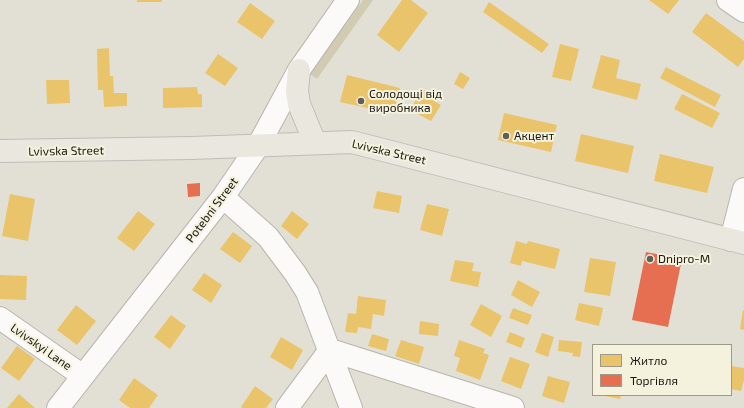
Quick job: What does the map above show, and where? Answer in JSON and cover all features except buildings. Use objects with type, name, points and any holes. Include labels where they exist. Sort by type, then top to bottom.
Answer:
[{"type":"main road","points":[[299,70],[297,91],[299,104],[315,143]]},
{"type":"main road","name":"Lvivska Street","points":[[0,151],[258,146],[352,142],[738,241]]},
{"type":"street","name":"Potebni Street","points":[[58,408],[223,197],[258,146],[299,70],[348,0]]},
{"type":"street","points":[[728,0],[744,11]]},
{"type":"street","points":[[738,241],[744,190]]},
{"type":"street","points":[[223,197],[268,237],[295,273],[307,292],[351,408]]},
{"type":"street","name":"Lvivskyi Lane","points":[[0,318],[83,376]]},
{"type":"street","points":[[287,408],[330,350]]},
{"type":"street","points":[[330,350],[512,408]]},
{"type":"shaded area","points":[[363,0],[373,0],[317,79],[310,74]]},
{"type":"place","name":"Солодощі від виробника","points":[[361,101]]},
{"type":"place","name":"Акцент","points":[[506,136]]},
{"type":"place","name":"Dnipro-M","points":[[650,259]]}]
